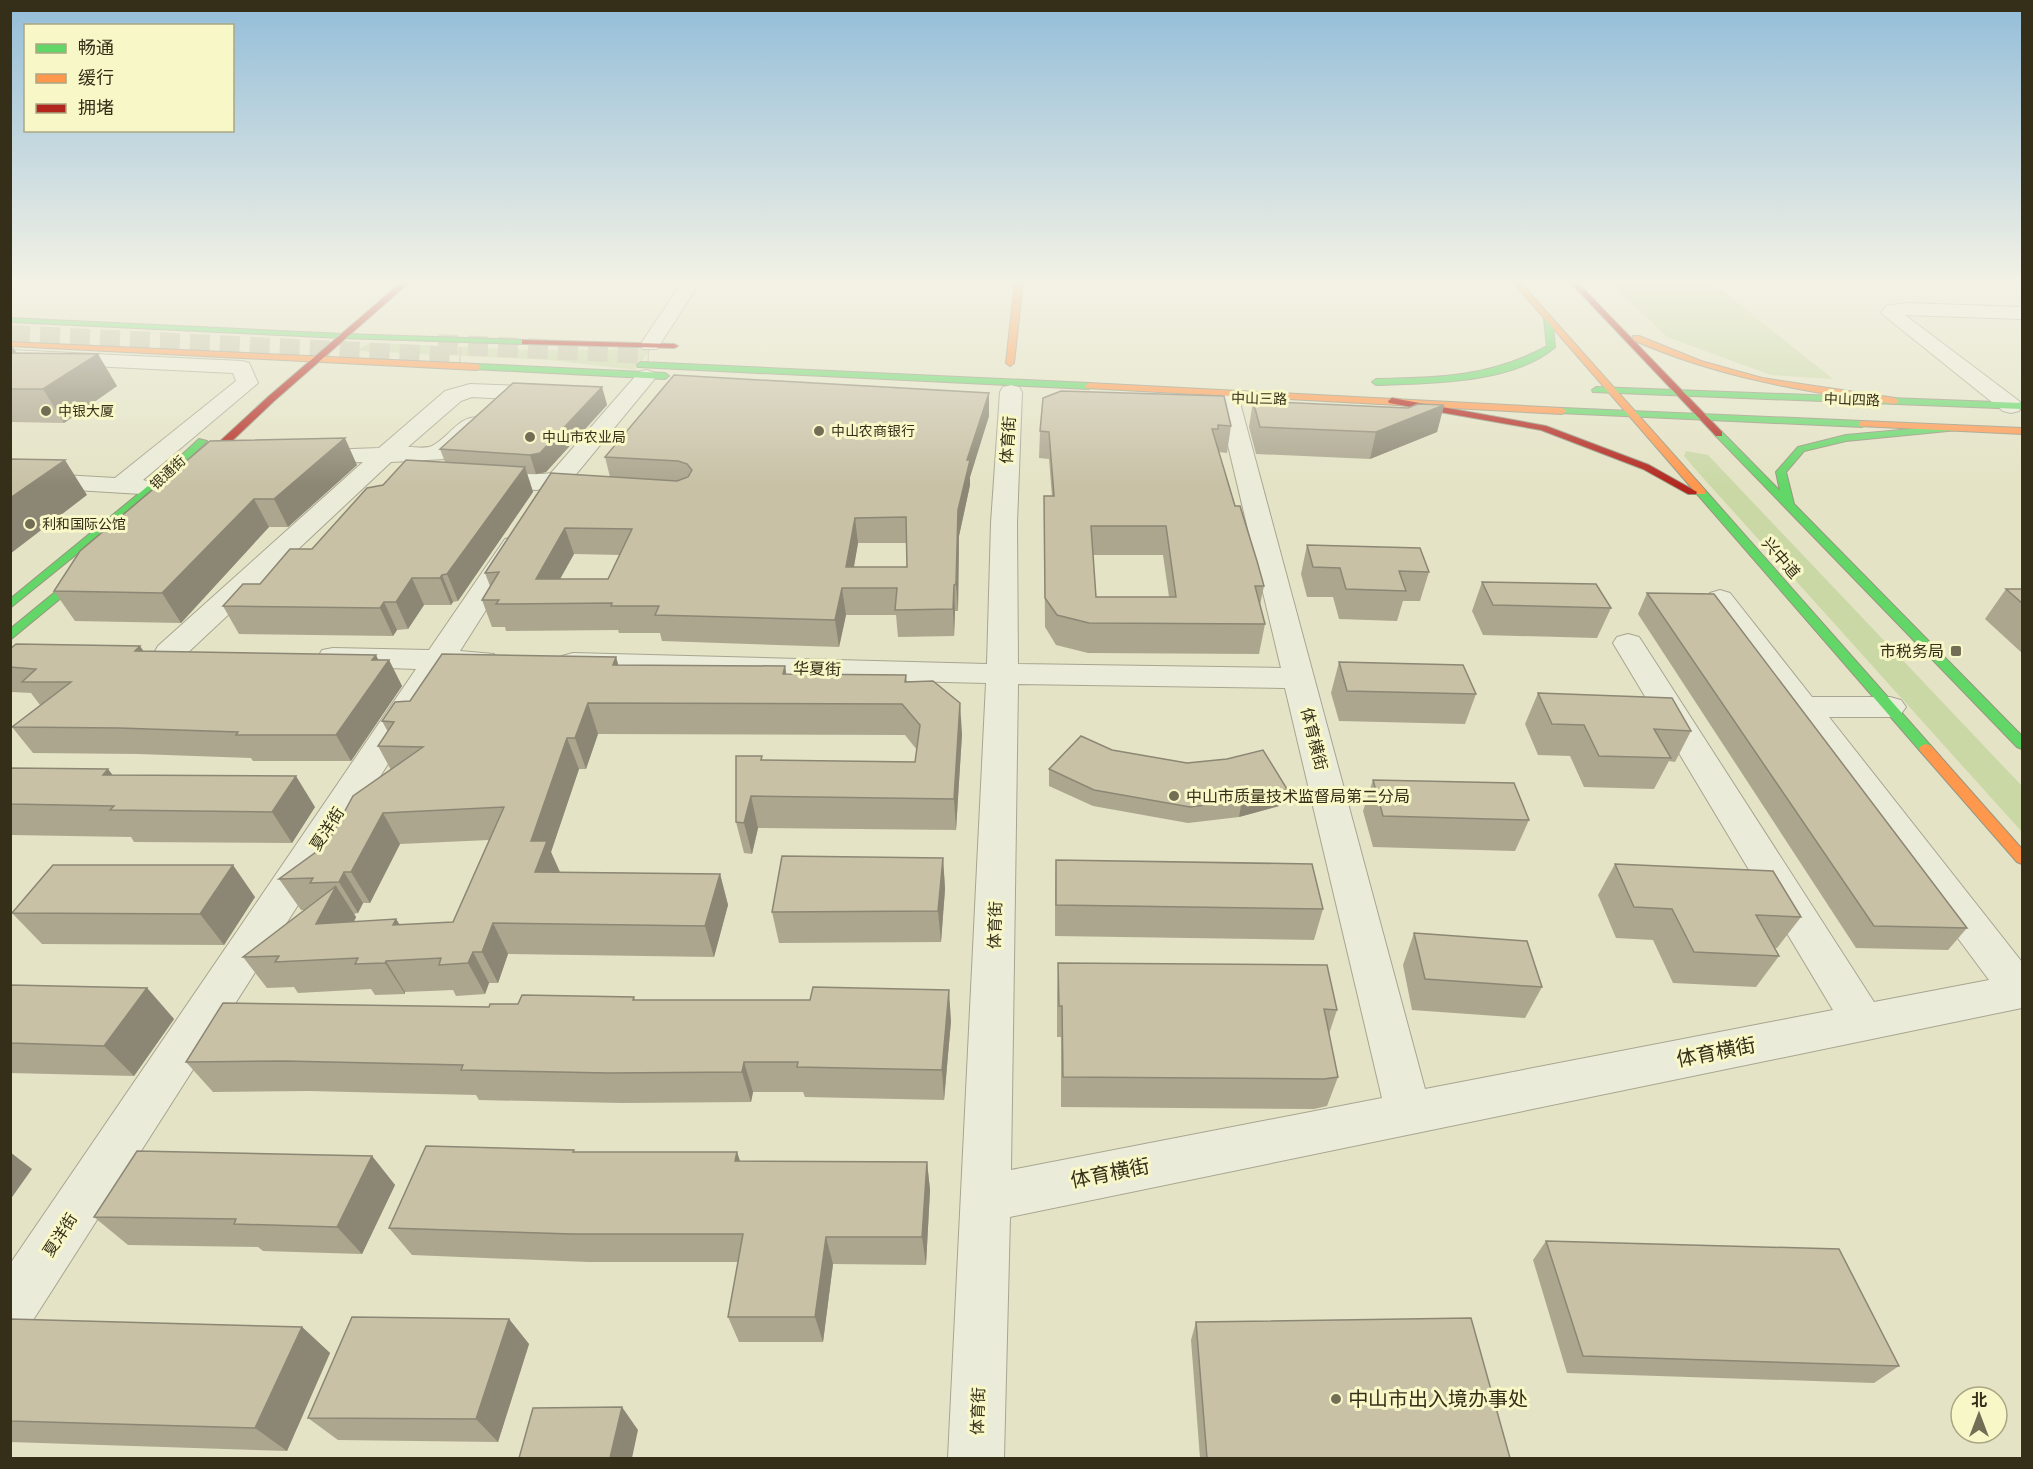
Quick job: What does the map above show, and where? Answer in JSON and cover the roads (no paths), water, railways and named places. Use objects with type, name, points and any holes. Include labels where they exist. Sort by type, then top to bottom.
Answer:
[{"type":"main road","name":"中山三路","points":[[43,350],[58,352],[292,358],[519,369],[646,360],[1010,370],[1239,412],[1392,401]]},
{"type":"main road","points":[[280,368],[302,350]]},
{"type":"main road","points":[[169,487],[208,447],[271,399],[328,350]]},
{"type":"main road","name":"中山三路","points":[[595,350],[646,360],[1705,418]]},
{"type":"main road","name":"中山三路","points":[[646,360],[678,350]]},
{"type":"main road","points":[[1010,370],[1012,350]]},
{"type":"main road","points":[[1491,386],[1372,383],[1505,372],[1537,359],[1548,350]]},
{"type":"main road","name":"兴中道","points":[[1576,350],[2022,858]]},
{"type":"main road","points":[[1639,350],[1789,507],[2022,744]]},
{"type":"main road","points":[[1657,350],[1771,385],[1894,401]]},
{"type":"main road","name":"中山三路","points":[[646,360],[1173,376]]},
{"type":"main road","points":[[271,399],[323,375],[365,367],[443,371],[519,369]]},
{"type":"main road","points":[[225,419],[264,382]]},
{"type":"main road","points":[[1579,390],[1612,390]]},
{"type":"main road","name":"中山四路","points":[[1612,390],[2017,406]]},
{"type":"main road","points":[[1392,401],[1543,428],[1646,467],[1709,501]]},
{"type":"main road","name":"中山四路","points":[[1705,418],[2022,431]]},
{"type":"main road","points":[[1789,507],[1781,472],[1801,449],[1846,438],[1955,428]]},
{"type":"main road","name":"银通街","points":[[10,605],[169,487],[208,447]]},
{"type":"main road","points":[[10,636],[100,559]]},
{"type":"street","points":[[469,479],[536,483],[559,479],[616,396],[652,350]]},
{"type":"street","points":[[1941,350],[2017,406]]},
{"type":"street","points":[[20,376],[58,352]]},
{"type":"street","points":[[10,356],[58,352],[242,367],[247,383],[120,486]]},
{"type":"street","name":"体育街","points":[[976,1458],[987,1198],[1010,370]]},
{"type":"street","points":[[204,654],[157,653],[362,478],[385,454],[453,396],[470,390],[570,394]]},
{"type":"street","points":[[362,478],[428,469],[512,392]]},
{"type":"street","name":"体育横街","points":[[1239,412],[1299,678],[1408,1114]]},
{"type":"street","points":[[208,447],[243,458]]},
{"type":"street","points":[[278,457],[385,454],[428,469]]},
{"type":"street","points":[[10,479],[169,487]]},
{"type":"street","name":"夏洋街","points":[[10,1310],[551,488],[595,491]]},
{"type":"street","points":[[1720,599],[2021,991]]},
{"type":"street","points":[[1628,643],[1863,1023]]},
{"type":"street","points":[[310,657],[509,662]]},
{"type":"street","name":"华夏街","points":[[544,662],[1003,674],[1299,678]]},
{"type":"street","points":[[1802,707],[1890,707]]},
{"type":"street","name":"体育横街","points":[[987,1198],[2021,991]]},
{"type":"tunnel","points":[[308,350],[461,357]]},
{"type":"tunnel","points":[[555,350],[649,354]]},
{"type":"place","name":"中银大厦","points":[[46,411]]},
{"type":"place","name":"中山农商银行","points":[[819,431]]},
{"type":"place","name":"中山市农业局","points":[[530,437]]},
{"type":"place","name":"利和国际公馆","points":[[30,524]]},
{"type":"place","name":"市税务局","points":[[1956,651]]},
{"type":"place","name":"中山市质量技术监督局第二分局","points":[[1174,796]]},
{"type":"place","name":"中山市出入境办事处","points":[[1336,1399]]}]
